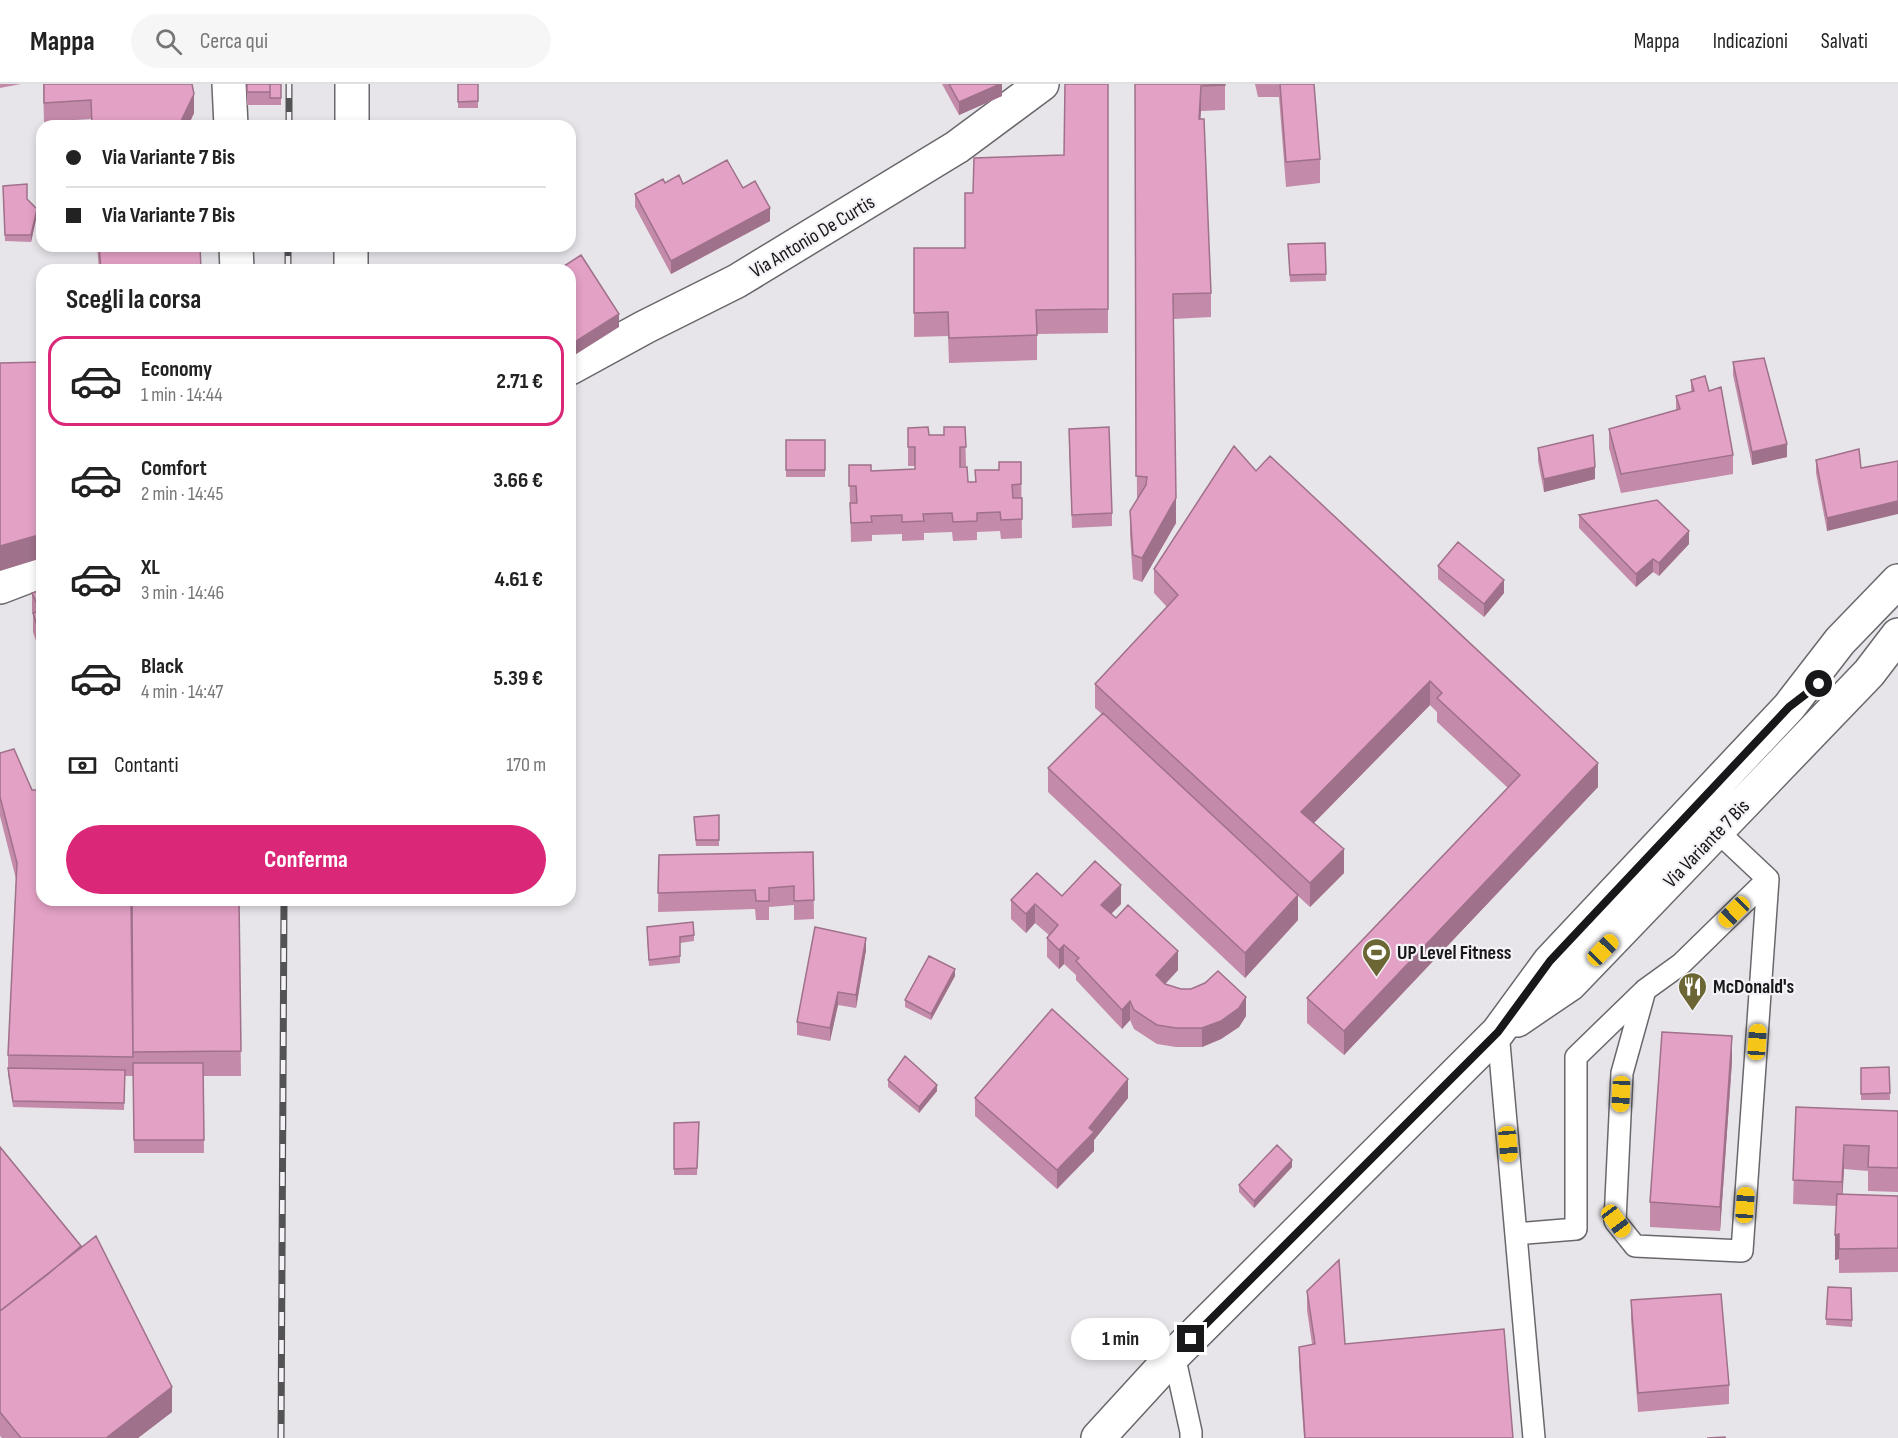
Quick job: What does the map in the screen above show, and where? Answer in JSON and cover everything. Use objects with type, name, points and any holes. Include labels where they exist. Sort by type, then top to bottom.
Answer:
[{"type":"main road","points":[[229,84],[231,120]]},
{"type":"main road","points":[[352,84],[352,120]]},
{"type":"main road","name":"Via Antonio De Curtis","points":[[576,365],[747,275],[957,147],[1042,84]]},
{"type":"main road","points":[[0,587],[36,573]]},
{"type":"main road","name":"Via Variante 7 Bis","points":[[1098,1438],[1174,1355],[1498,1032],[1550,961],[1789,707],[1840,641],[1898,581]]},
{"type":"main road","name":"Via Variante 7 Bis","points":[[1789,707],[1898,626]]},
{"type":"main road","name":"Via Variante 7 Bis","points":[[1498,1032],[1570,984],[1717,831],[1883,668],[1898,635]]},
{"type":"lane","points":[[1717,831],[1768,879]]},
{"type":"lane","points":[[1516,1234],[1576,1229],[1576,1057],[1645,990],[1681,964],[1768,879]]},
{"type":"lane","points":[[1645,990],[1622,1073],[1616,1221],[1635,1246],[1742,1251],[1768,879]]},
{"type":"lane","points":[[1498,1032],[1534,1438]]},
{"type":"lane","points":[[1174,1355],[1191,1438]]},
{"type":"building","points":[[44,84],[192,84],[194,94],[181,120],[92,120],[91,100],[44,103]]},
{"type":"building","points":[[247,84],[270,84],[270,92],[247,92]]},
{"type":"building","points":[[270,84],[281,84],[281,98],[270,98]]},
{"type":"building","points":[[458,84],[478,84],[478,101],[458,102]]},
{"type":"building","points":[[949,84],[1000,84],[959,102]]},
{"type":"building","points":[[1065,84],[1108,84],[1108,309],[1036,310],[1037,335],[949,338],[948,312],[914,313],[914,248],[965,248],[965,193],[973,193],[974,158],[1064,155]]},
{"type":"building","points":[[1135,84],[1225,84],[1201,86],[1199,119],[1204,119],[1211,293],[1173,294],[1176,498],[1142,558],[1133,555],[1130,511],[1146,485],[1147,477],[1136,476]]},
{"type":"building","points":[[1280,84],[1314,84],[1320,159],[1286,162]]},
{"type":"building","points":[[727,160],[743,188],[755,181],[770,208],[671,261],[635,194],[663,179],[665,183],[679,175],[683,184]]},
{"type":"building","points":[[27,184],[27,199],[36,208],[31,235],[5,235],[3,186]]},
{"type":"building","points":[[1325,243],[1326,274],[1290,275],[1288,244]]},
{"type":"building","points":[[100,252],[200,252],[201,264],[100,264]]},
{"type":"building","points":[[581,255],[619,314],[576,341],[576,264],[567,264]]},
{"type":"building","points":[[1764,358],[1787,444],[1752,452],[1733,362]]},
{"type":"building","points":[[36,362],[36,536],[0,546],[0,363]]},
{"type":"building","points":[[1705,376],[1709,391],[1721,387],[1733,455],[1621,474],[1609,429],[1680,409],[1676,396],[1694,391],[1691,380]]},
{"type":"building","points":[[928,427],[929,435],[944,435],[944,427],[965,427],[966,447],[960,447],[960,467],[967,467],[968,482],[976,482],[975,470],[999,470],[999,462],[1021,462],[1021,484],[1012,485],[1013,498],[1022,498],[1022,519],[1001,520],[1000,512],[977,513],[977,521],[953,522],[952,513],[923,514],[924,521],[902,522],[902,515],[871,516],[872,522],[851,523],[850,503],[857,503],[856,486],[849,486],[849,465],[871,465],[871,471],[915,469],[915,447],[908,447],[908,428]]},
{"type":"building","points":[[1109,427],[1112,513],[1072,515],[1069,429]]},
{"type":"building","points":[[1593,435],[1595,467],[1544,479],[1538,448]]},
{"type":"building","points":[[786,440],[825,440],[825,470],[786,470]]},
{"type":"building","points":[[1234,446],[1256,471],[1270,456],[1598,763],[1344,1031],[1307,998],[1520,775],[1437,698],[1442,693],[1430,681],[1301,812],[1344,849],[1310,883],[1095,684],[1178,595],[1154,569]]},
{"type":"building","points":[[1859,449],[1861,468],[1898,461],[1898,501],[1827,518],[1816,460]]},
{"type":"building","points":[[1657,500],[1689,531],[1659,563],[1653,559],[1636,574],[1579,515]]},
{"type":"building","points":[[1458,542],[1504,580],[1484,604],[1438,566]]},
{"type":"building","points":[[1103,713],[1298,895],[1245,953],[1048,768]]},
{"type":"building","points":[[14,749],[32,790],[36,790],[36,906],[131,906],[133,1057],[8,1055],[17,863],[0,797],[0,753]]},
{"type":"building","points":[[719,815],[719,840],[696,840],[694,817]]},
{"type":"building","points":[[813,852],[814,900],[794,901],[794,886],[769,888],[769,901],[756,901],[755,890],[658,893],[659,855]]},
{"type":"building","points":[[1095,861],[1121,885],[1101,905],[1116,918],[1128,905],[1178,951],[1156,975],[1165,984],[1181,989],[1191,989],[1205,983],[1218,971],[1246,997],[1239,1008],[1221,1021],[1202,1028],[1157,1025],[1134,1010],[1130,1001],[1122,1010],[1076,961],[1079,958],[1064,945],[1059,950],[1047,938],[1058,925],[1035,904],[1026,914],[1011,900],[1037,873],[1062,896]]},
{"type":"building","points":[[132,906],[239,906],[241,1051],[133,1052]]},
{"type":"building","points":[[693,922],[694,935],[680,937],[680,956],[649,960],[647,927]]},
{"type":"building","points":[[815,927],[866,938],[856,995],[838,992],[830,1028],[797,1022]]},
{"type":"building","points":[[929,956],[955,969],[931,1014],[905,1000]]},
{"type":"building","points":[[1052,1009],[1128,1079],[1089,1128],[1094,1132],[1057,1170],[975,1098]]},
{"type":"building","points":[[1662,1032],[1732,1036],[1720,1207],[1650,1202]]},
{"type":"building","points":[[905,1056],[937,1085],[919,1107],[888,1080]]},
{"type":"building","points":[[133,1063],[203,1063],[204,1140],[134,1140]]},
{"type":"building","points":[[1889,1067],[1890,1093],[1861,1094],[1861,1068]]},
{"type":"building","points":[[8,1068],[125,1070],[124,1103],[13,1101]]},
{"type":"building","points":[[1796,1107],[1898,1111],[1898,1168],[1868,1167],[1869,1146],[1844,1145],[1842,1182],[1793,1180]]},
{"type":"building","points":[[699,1122],[697,1168],[674,1169],[674,1123]]},
{"type":"building","points":[[1277,1145],[1292,1160],[1254,1201],[1239,1185]]},
{"type":"building","points":[[0,1147],[81,1246],[0,1311]]},
{"type":"building","points":[[1837,1194],[1898,1196],[1898,1248],[1839,1249],[1839,1234],[1835,1235]]},
{"type":"building","points":[[96,1236],[172,1387],[106,1438],[21,1438],[0,1412],[0,1311]]},
{"type":"building","points":[[1339,1260],[1345,1344],[1504,1329],[1513,1438],[1305,1438],[1299,1347],[1315,1344],[1307,1291]]},
{"type":"building","points":[[1828,1287],[1851,1288],[1852,1320],[1826,1319]]},
{"type":"building","points":[[1721,1294],[1729,1385],[1638,1393],[1631,1300]]},
{"type":"railway","points":[[289,84],[289,120]]},
{"type":"railway","points":[[288,252],[288,264]]},
{"type":"railway","points":[[281,1438],[284,906]]},
{"type":"place","name":"UP Level Fitness","points":[[1376,978]]},
{"type":"place","name":"McDonald's","points":[[1692,1012]]},
{"type":"route","points":[[1191,1339],[1498,1032],[1550,961],[1789,707],[1819,684]]}]
